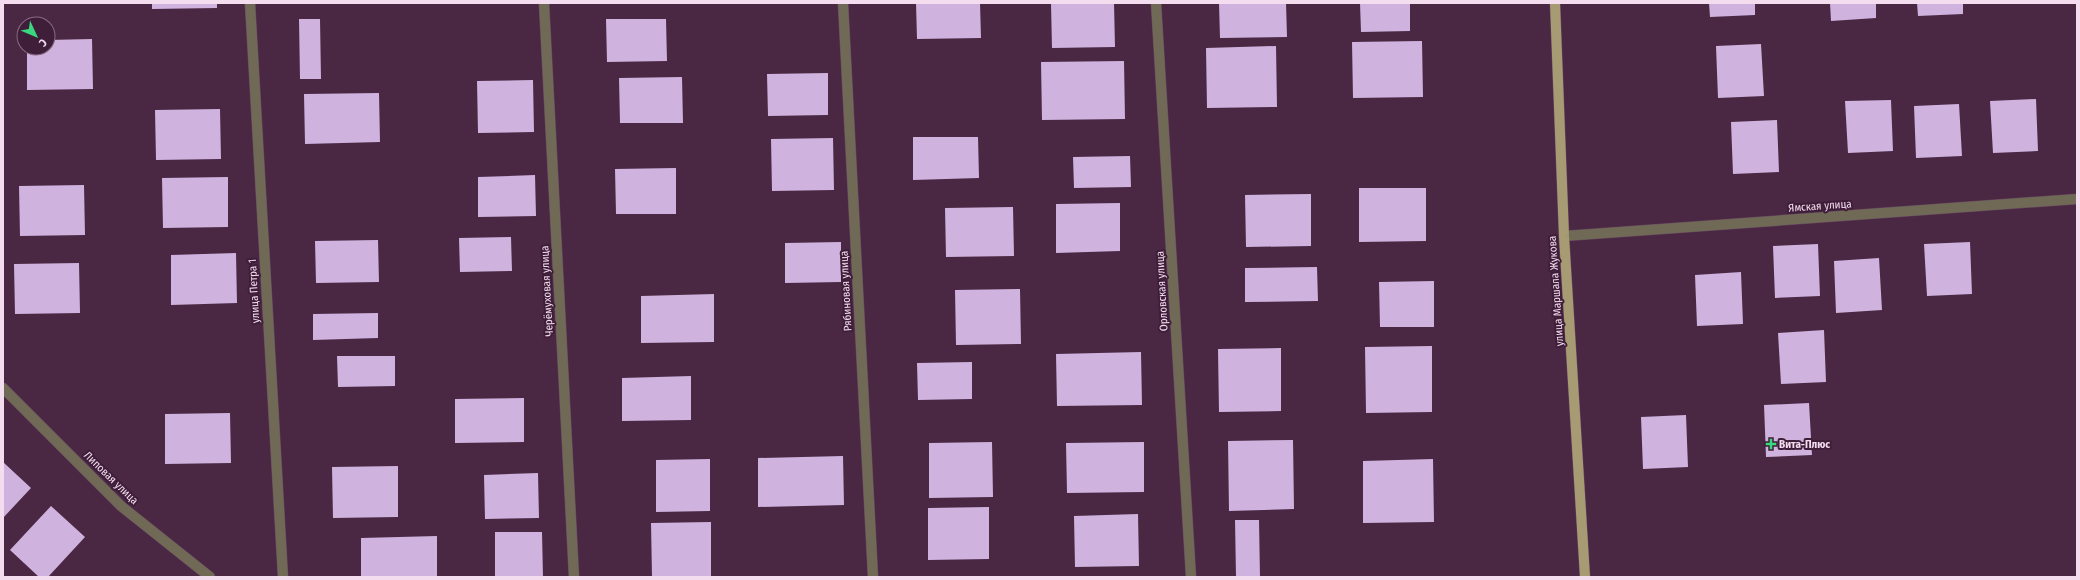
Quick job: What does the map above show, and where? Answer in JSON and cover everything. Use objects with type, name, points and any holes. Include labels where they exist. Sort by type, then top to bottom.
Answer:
[{"type":"main road","name":"улица Маршала Жукова","points":[[1555,3],[1564,236],[1585,577]]},
{"type":"street","name":"улица Петра 1","points":[[250,3],[283,577]]},
{"type":"street","name":"Черёмуховая улица","points":[[544,3],[574,577]]},
{"type":"street","name":"Рябиновая улица","points":[[843,3],[873,577]]},
{"type":"street","name":"Орловская улица","points":[[1156,3],[1191,577]]},
{"type":"street","name":"Ямская улица","points":[[1564,236],[2077,199]]},
{"type":"street","name":"Липовая улица","points":[[3,388],[121,506],[210,577]]},
{"type":"building","points":[[152,3],[217,3],[217,8],[152,9]]},
{"type":"building","points":[[916,3],[980,3],[981,38],[917,39]]},
{"type":"building","points":[[1114,3],[1115,47],[1052,48],[1051,4]]},
{"type":"building","points":[[1219,3],[1286,3],[1287,37],[1220,38]]},
{"type":"building","points":[[1360,3],[1410,3],[1410,31],[1361,32]]},
{"type":"building","points":[[1709,3],[1755,3],[1755,15],[1710,17]]},
{"type":"building","points":[[1830,3],[1876,3],[1876,18],[1831,21]]},
{"type":"building","points":[[1917,3],[1963,3],[1963,14],[1918,16]]},
{"type":"building","points":[[299,19],[320,19],[321,79],[300,79]]},
{"type":"building","points":[[606,19],[666,19],[667,61],[607,62]]},
{"type":"building","points":[[92,39],[93,89],[27,90],[27,56],[56,56],[56,40]]},
{"type":"building","points":[[1422,41],[1423,97],[1353,98],[1352,42]]},
{"type":"building","points":[[1761,44],[1764,96],[1718,98],[1716,46]]},
{"type":"building","points":[[1276,46],[1277,107],[1207,108],[1206,48]]},
{"type":"building","points":[[1124,61],[1125,119],[1042,120],[1041,62]]},
{"type":"building","points":[[828,73],[828,115],[768,116],[767,74]]},
{"type":"building","points":[[682,77],[683,123],[620,123],[619,78]]},
{"type":"building","points":[[533,80],[534,132],[478,133],[477,81]]},
{"type":"building","points":[[379,93],[380,142],[305,144],[304,94]]},
{"type":"building","points":[[2036,99],[2038,151],[1993,153],[1990,101]]},
{"type":"building","points":[[1891,100],[1893,151],[1848,153],[1845,101]]},
{"type":"building","points":[[1959,104],[1962,156],[1916,158],[1914,106]]},
{"type":"building","points":[[220,109],[221,159],[156,160],[155,110]]},
{"type":"building","points":[[1777,120],[1779,172],[1733,174],[1731,122]]},
{"type":"building","points":[[913,137],[978,137],[979,178],[913,180]]},
{"type":"building","points":[[833,138],[834,190],[772,191],[771,139]]},
{"type":"building","points":[[1130,156],[1131,187],[1074,188],[1073,157]]},
{"type":"building","points":[[676,168],[676,214],[616,214],[615,169]]},
{"type":"building","points":[[535,175],[536,216],[478,217],[478,177]]},
{"type":"building","points":[[228,177],[228,227],[163,228],[162,178]]},
{"type":"building","points":[[84,185],[85,235],[20,236],[19,186]]},
{"type":"building","points":[[1359,188],[1426,188],[1426,241],[1359,242]]},
{"type":"building","points":[[1311,194],[1311,246],[1246,247],[1245,195]]},
{"type":"building","points":[[1120,203],[1120,251],[1056,253],[1056,204]]},
{"type":"building","points":[[1013,207],[1014,256],[946,257],[945,208]]},
{"type":"building","points":[[511,237],[512,271],[460,272],[459,238]]},
{"type":"building","points":[[378,240],[379,282],[316,283],[315,241]]},
{"type":"building","points":[[841,242],[841,282],[785,283],[785,243]]},
{"type":"building","points":[[1970,242],[1972,294],[1927,296],[1924,244]]},
{"type":"building","points":[[1818,244],[1820,296],[1775,298],[1773,246]]},
{"type":"building","points":[[236,253],[237,303],[171,305],[171,255]]},
{"type":"building","points":[[1879,258],[1882,310],[1836,313],[1834,261]]},
{"type":"building","points":[[79,263],[80,313],[15,314],[14,264]]},
{"type":"building","points":[[1317,267],[1318,301],[1245,302],[1245,268]]},
{"type":"building","points":[[1741,272],[1743,324],[1697,326],[1695,275]]},
{"type":"building","points":[[1434,281],[1434,327],[1380,327],[1379,282]]},
{"type":"building","points":[[1020,289],[1021,344],[956,345],[955,290]]},
{"type":"building","points":[[714,294],[714,342],[641,343],[641,296]]},
{"type":"building","points":[[378,313],[378,338],[313,340],[313,314]]},
{"type":"building","points":[[1824,330],[1826,382],[1781,384],[1778,333]]},
{"type":"building","points":[[1432,346],[1432,412],[1366,413],[1365,347]]},
{"type":"building","points":[[1281,348],[1281,411],[1219,412],[1218,349]]},
{"type":"building","points":[[1141,352],[1142,405],[1057,406],[1056,354]]},
{"type":"building","points":[[337,356],[395,356],[395,386],[338,387]]},
{"type":"building","points":[[972,362],[972,399],[918,400],[917,363]]},
{"type":"building","points":[[691,376],[691,420],[622,421],[622,378]]},
{"type":"building","points":[[524,398],[524,442],[455,443],[455,399]]},
{"type":"building","points":[[1809,403],[1812,455],[1766,457],[1764,405]]},
{"type":"building","points":[[230,413],[231,463],[165,464],[165,414]]},
{"type":"building","points":[[1686,415],[1688,467],[1643,469],[1641,417]]},
{"type":"building","points":[[1293,440],[1294,509],[1229,511],[1228,441]]},
{"type":"building","points":[[992,442],[993,497],[929,498],[929,443]]},
{"type":"building","points":[[1144,442],[1144,492],[1067,493],[1066,443]]},
{"type":"building","points":[[843,456],[844,505],[758,507],[758,458]]},
{"type":"building","points":[[710,459],[710,511],[656,512],[656,460]]},
{"type":"building","points":[[1433,459],[1434,522],[1363,523],[1363,461]]},
{"type":"building","points":[[3,462],[31,488],[3,518]]},
{"type":"building","points":[[398,466],[398,517],[333,518],[332,467]]},
{"type":"building","points":[[538,473],[539,518],[485,519],[484,475]]},
{"type":"building","points":[[51,506],[85,537],[48,577],[39,577],[10,550]]},
{"type":"building","points":[[989,507],[989,559],[928,560],[928,508]]},
{"type":"building","points":[[1138,514],[1139,566],[1075,567],[1074,516]]},
{"type":"building","points":[[1235,520],[1259,520],[1260,577],[1236,577]]},
{"type":"building","points":[[711,522],[711,577],[652,577],[651,523]]},
{"type":"building","points":[[495,532],[542,532],[543,577],[495,577]]},
{"type":"building","points":[[437,536],[437,577],[361,577],[361,538]]},
{"type":"place","name":"Вита-Плюс","points":[[1771,444]]}]
